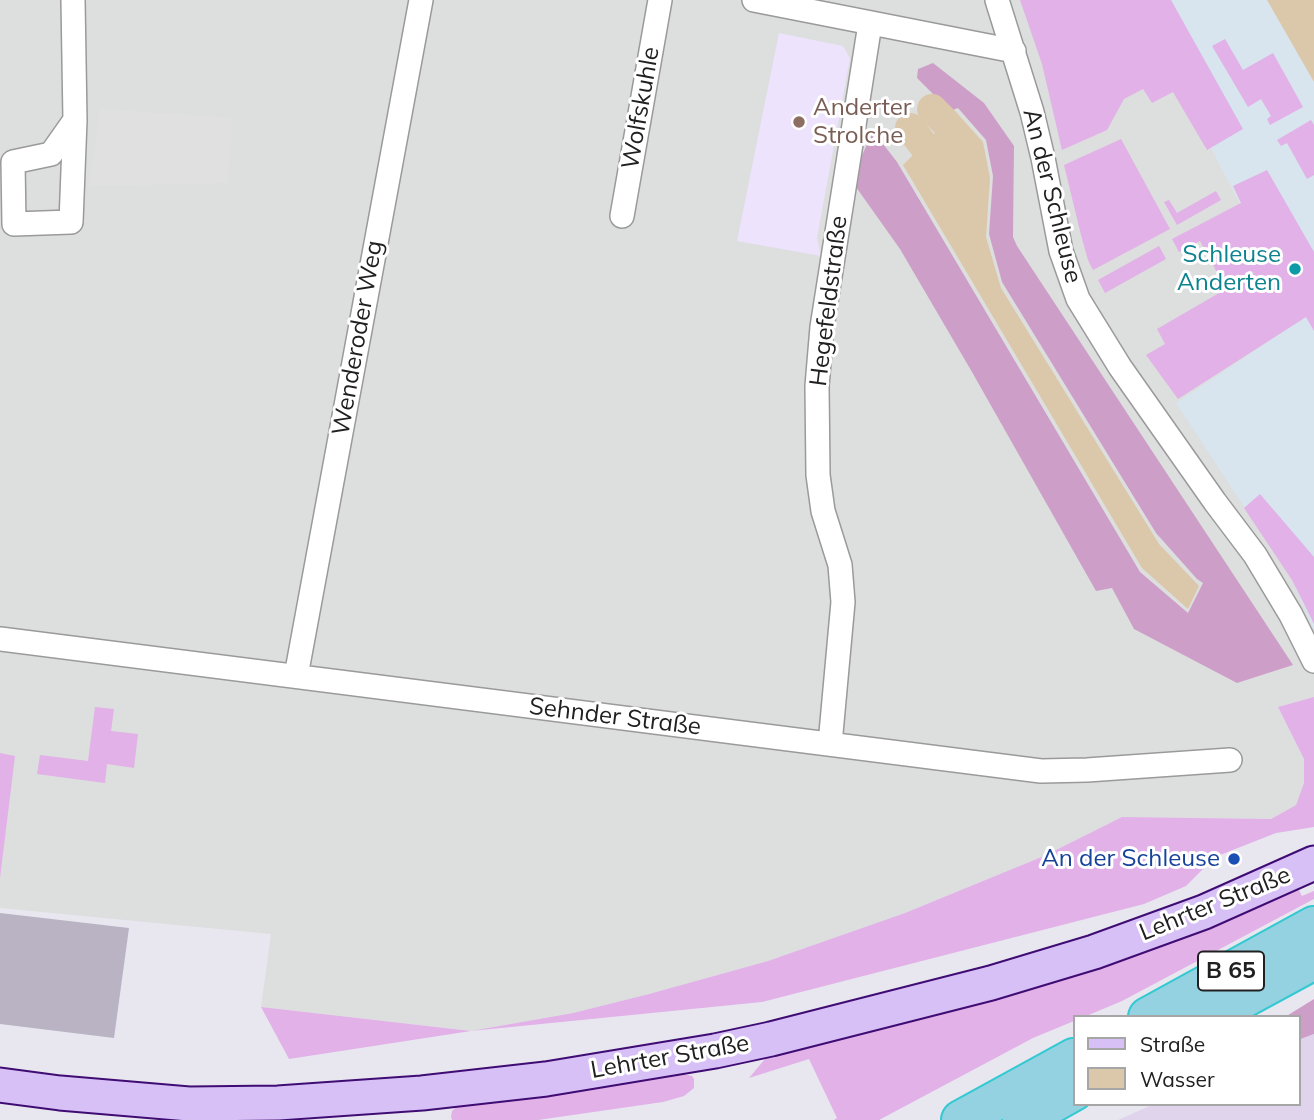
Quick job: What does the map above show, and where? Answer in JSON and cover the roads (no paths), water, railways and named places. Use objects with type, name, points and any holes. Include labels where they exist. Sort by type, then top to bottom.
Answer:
[{"type":"highway","name":"B 65","points":[[1152,1015],[1314,926]]},
{"type":"highway","name":"B 65","points":[[1213,1015],[1314,960]]},
{"type":"highway","points":[[961,1120],[1072,1059]]},
{"type":"highway","points":[[1022,1120],[1072,1092]]},
{"type":"main road","name":"Lehrter Straße","points":[[0,1085],[189,1104],[278,1103],[422,1093],[546,1079],[715,1051],[990,983],[1094,952],[1204,912],[1314,863]]},
{"type":"street","points":[[73,0],[75,120],[71,222],[14,224],[13,162],[51,154],[75,120]]},
{"type":"street","name":"Wenderoder Weg","points":[[296,676],[421,0]]},
{"type":"street","name":"Wolfskuhle","points":[[622,216],[660,0]]},
{"type":"street","points":[[754,0],[1014,51]]},
{"type":"street","name":"An der Schleuse","points":[[997,0],[1032,111],[1062,251],[1078,299],[1120,367],[1255,555],[1291,615],[1314,662]]},
{"type":"street","name":"Hegefeldstraße","points":[[830,744],[843,602],[840,565],[823,511],[818,475],[817,386],[822,327],[870,24]]},
{"type":"street","name":"Sehnder Straße","points":[[0,639],[1041,771],[1230,760]]},
{"type":"water","points":[[1267,0],[1314,0],[1314,82]]},
{"type":"water","points":[[956,112],[983,142],[990,178],[986,237],[1001,288],[1159,544],[1199,586],[1188,609],[1142,568],[903,165]]},
{"type":"waterway","points":[[932,109],[945,122]]},
{"type":"waterway","points":[[910,128],[947,175]]},
{"type":"place","name":"Anderter Strolche","points":[[799,122]]},
{"type":"place","name":"Schleuse Anderten","points":[[1295,269]]},
{"type":"place","name":"An der Schleuse","points":[[1234,859]]}]
